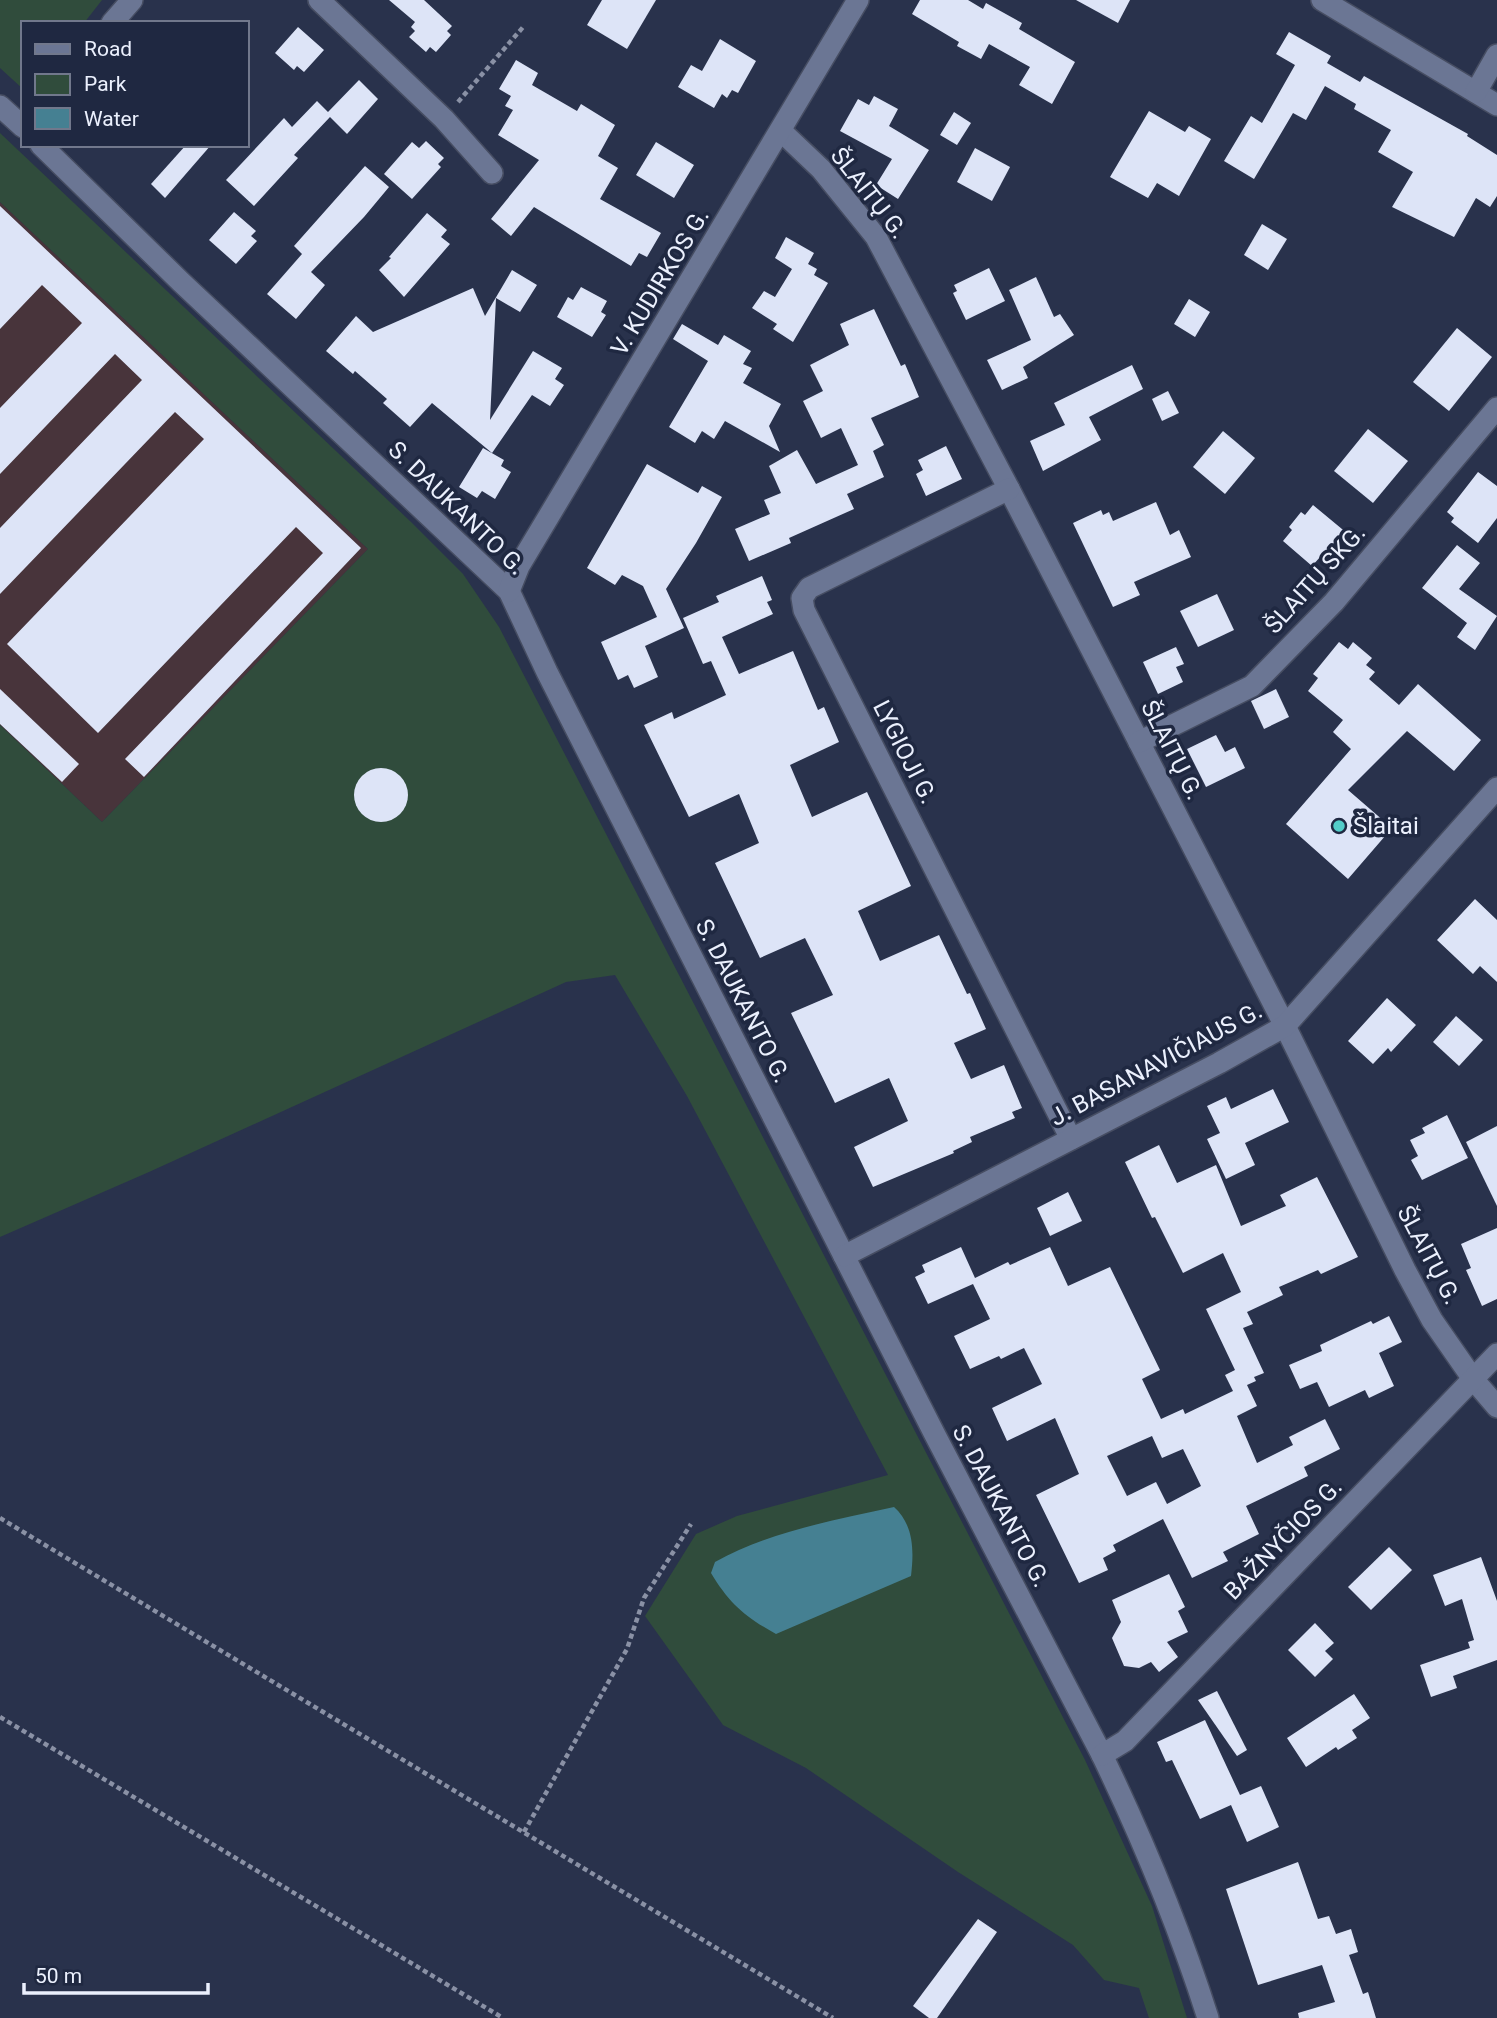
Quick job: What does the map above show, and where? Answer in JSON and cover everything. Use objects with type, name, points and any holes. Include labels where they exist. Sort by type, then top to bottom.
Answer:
[{"type":"street","points":[[114,21],[132,0]]},
{"type":"street","points":[[319,0],[444,119],[492,173]]},
{"type":"street","name":"V. KUDIRKOS G.","points":[[509,591],[519,566],[859,0]]},
{"type":"street","points":[[1322,0],[1497,105]]},
{"type":"street","points":[[1476,92],[1497,55]]},
{"type":"street","points":[[0,106],[21,124]]},
{"type":"street","name":"ŠLAITŲ G.","points":[[780,131],[821,169],[876,237],[1009,489],[1285,1026],[1405,1270],[1432,1320],[1473,1379],[1497,1406]]},
{"type":"street","name":"S. DAUKANTO G.","points":[[43,147],[181,282],[509,591],[526,632],[1102,1755],[1139,1832],[1191,1966],[1208,2018]]},
{"type":"street","name":"ŠLAITŲ SKG.","points":[[1139,742],[1252,686],[1334,602],[1497,408]]},
{"type":"street","name":"LYGIOJI G.","points":[[1009,489],[809,588],[802,598],[804,610],[1071,1139]]},
{"type":"street","name":"J. BASANAVIČIAUS G.","points":[[844,1256],[1285,1026],[1497,788]]},
{"type":"street","name":"BAŽNYČIOS G.","points":[[1102,1755],[1125,1741],[1497,1354]]},
{"type":"path","points":[[444,119],[524,26]]},
{"type":"path","points":[[0,1518],[833,2018]]},
{"type":"path","points":[[524,1832],[627,1649],[644,1598],[691,1524]]},
{"type":"path","points":[[0,1717],[503,2018]]},
{"type":"shaded area","points":[[0,202],[368,549],[102,822],[0,725]]},
{"type":"green space","points":[[0,0],[102,0],[86,21],[21,21],[21,87],[0,68]]},
{"type":"green space","points":[[0,133],[411,522],[463,574],[499,627],[1085,1760],[1152,1906],[1187,2018],[1149,2018],[1139,1988],[1104,1980],[1073,1945],[958,1872],[806,1768],[723,1725],[645,1616],[696,1534],[737,1516],[888,1475],[687,1096],[615,975],[566,982],[0,1237],[0,725],[102,822],[368,549],[0,202]]},
{"type":"water","points":[[894,1507],[909,1530],[911,1576],[776,1634],[755,1622],[739,1608],[724,1593],[711,1573],[715,1562],[757,1543],[802,1528]]},
{"type":"building","points":[[389,0],[424,0],[452,26],[447,31],[451,35],[436,52],[430,47],[426,52],[409,37],[415,31],[411,27],[415,22]]},
{"type":"building","points":[[602,0],[656,0],[627,49],[587,25]]},
{"type":"building","points":[[920,0],[968,0],[983,9],[986,3],[1022,23],[1019,29],[1075,62],[1052,104],[1019,85],[1030,67],[989,44],[981,59],[957,46],[959,42],[912,14]]},
{"type":"building","points":[[1076,0],[1130,0],[1118,23]]},
{"type":"building","points":[[298,27],[324,50],[304,72],[297,66],[294,70],[275,53]]},
{"type":"building","points":[[1289,32],[1331,56],[1327,63],[1360,82],[1364,76],[1468,134],[1467,136],[1497,155],[1497,196],[1490,207],[1476,198],[1454,237],[1392,207],[1413,172],[1378,152],[1391,130],[1354,109],[1356,104],[1325,86],[1306,120],[1293,113],[1254,179],[1224,161],[1251,116],[1262,123],[1295,65],[1276,54]]},
{"type":"building","points":[[720,39],[756,61],[738,93],[732,90],[727,98],[722,94],[714,108],[678,87],[691,65],[702,71]]},
{"type":"building","points":[[516,60],[538,73],[532,85],[577,111],[581,104],[615,125],[598,156],[618,168],[600,199],[661,233],[647,257],[639,253],[631,266],[534,207],[511,236],[491,219],[539,160],[498,135],[513,110],[505,106],[511,96],[499,89]]},
{"type":"building","points":[[359,80],[378,99],[347,134],[330,117],[294,155],[298,158],[254,206],[226,180],[284,118],[292,127],[317,101],[328,112]]},
{"type":"building","points":[[874,96],[898,109],[889,126],[929,150],[898,199],[876,185],[892,159],[840,131],[858,99],[869,105]]},
{"type":"building","points":[[1149,111],[1185,132],[1189,126],[1211,139],[1179,196],[1157,183],[1148,198],[1110,177]]},
{"type":"building","points":[[954,112],[971,123],[957,145],[940,135]]},
{"type":"building","points":[[426,141],[444,158],[438,164],[441,167],[412,199],[384,174],[412,142],[419,148]]},
{"type":"building","points":[[656,142],[694,165],[674,198],[636,175]]},
{"type":"building","points":[[184,147],[209,147],[165,198],[151,184]]},
{"type":"building","points":[[975,148],[1010,167],[992,201],[957,182]]},
{"type":"building","points":[[365,166],[389,187],[311,272],[325,285],[296,319],[267,294],[302,254],[294,246]]},
{"type":"building","points":[[0,206],[361,548],[144,777],[125,759],[323,553],[296,527],[98,733],[7,644],[204,439],[175,412],[0,594],[0,528],[142,380],[115,354],[0,474],[0,408],[82,323],[42,285],[0,329]]},
{"type":"building","points":[[234,212],[256,231],[251,236],[257,241],[236,264],[209,240]]},
{"type":"building","points":[[427,213],[447,230],[441,237],[450,244],[404,297],[379,270]]},
{"type":"building","points":[[1262,224],[1287,239],[1268,270],[1244,255]]},
{"type":"building","points":[[786,237],[814,253],[808,264],[817,269],[814,275],[828,283],[793,342],[773,329],[777,324],[752,308],[764,291],[775,297],[792,269],[775,258]]},
{"type":"building","points":[[989,268],[1005,301],[966,320],[953,293],[957,291],[954,285]]},
{"type":"building","points":[[512,270],[537,285],[520,312],[496,298],[490,420],[533,351],[562,368],[555,379],[564,385],[550,406],[532,395],[492,453],[432,403],[410,427],[383,403],[387,399],[355,371],[353,374],[326,351],[356,316],[373,332],[473,288],[485,316]]},
{"type":"building","points":[[1036,277],[1054,317],[1060,314],[1074,335],[1023,367],[1028,378],[1002,390],[987,360],[1031,340],[1009,290]]},
{"type":"building","points":[[581,287],[607,301],[601,312],[606,315],[592,337],[557,317],[568,297],[573,300]]},
{"type":"building","points":[[1189,299],[1210,312],[1195,337],[1174,324]]},
{"type":"building","points":[[874,309],[901,366],[905,364],[919,397],[871,418],[884,445],[873,451],[884,477],[847,494],[854,509],[789,538],[791,543],[749,561],[735,529],[770,514],[764,500],[781,493],[769,466],[797,450],[816,484],[858,465],[841,428],[821,438],[803,401],[823,391],[810,365],[849,345],[840,324]]},
{"type":"building","points":[[682,324],[718,345],[724,335],[751,351],[743,364],[752,368],[743,383],[781,404],[769,426],[780,452],[725,421],[714,439],[702,431],[695,443],[669,427],[708,361],[673,339]]},
{"type":"building","points":[[1457,328],[1492,357],[1449,411],[1413,382]]},
{"type":"building","points":[[1132,365],[1143,389],[1089,417],[1101,440],[1043,471],[1030,441],[1065,425],[1054,403]]},
{"type":"building","points":[[1168,391],[1179,413],[1162,421],[1152,399]]},
{"type":"building","points":[[1368,429],[1408,461],[1373,503],[1334,471]]},
{"type":"building","points":[[1223,431],[1255,458],[1225,494],[1193,467]]},
{"type":"building","points":[[946,446],[962,479],[926,496],[916,474],[923,470],[918,460]]},
{"type":"building","points":[[483,448],[504,460],[501,466],[511,472],[495,499],[482,491],[477,498],[459,487]]},
{"type":"building","points":[[647,464],[698,493],[702,486],[722,497],[666,589],[684,628],[645,646],[658,677],[634,688],[628,675],[618,680],[601,642],[657,617],[643,586],[622,575],[615,585],[587,568]]},
{"type":"building","points":[[1478,472],[1497,486],[1497,518],[1478,543],[1451,522],[1454,518],[1447,512]]},
{"type":"building","points":[[1156,502],[1170,535],[1179,530],[1191,557],[1134,582],[1140,595],[1113,607],[1073,523],[1101,510],[1103,515],[1109,512],[1113,521]]},
{"type":"building","points":[[1313,505],[1348,534],[1326,560],[1321,556],[1312,566],[1283,541],[1292,530],[1289,527],[1301,512],[1305,515]]},
{"type":"building","points":[[1457,545],[1480,563],[1459,589],[1497,616],[1475,650],[1457,637],[1467,623],[1422,588]]},
{"type":"building","points":[[762,576],[772,600],[767,602],[773,614],[722,637],[739,674],[793,651],[818,710],[824,707],[839,742],[790,765],[812,817],[867,792],[911,886],[858,911],[880,961],[939,935],[986,1029],[954,1043],[971,1079],[1004,1065],[1022,1108],[1012,1112],[1015,1118],[970,1137],[972,1142],[953,1151],[954,1153],[873,1187],[854,1147],[908,1121],[889,1078],[835,1103],[791,1013],[833,995],[805,938],[760,958],[715,863],[759,843],[739,794],[689,817],[644,725],[672,712],[674,719],[726,695],[711,661],[703,664],[683,618],[719,602],[716,596]]},
{"type":"building","points":[[1217,594],[1234,630],[1198,647],[1180,611]]},
{"type":"building","points":[[1339,642],[1348,649],[1353,642],[1372,658],[1366,665],[1375,672],[1369,679],[1399,705],[1418,684],[1481,740],[1454,771],[1407,731],[1348,790],[1392,828],[1348,879],[1286,824],[1351,749],[1333,732],[1343,720],[1308,691],[1318,678],[1313,674]]},
{"type":"building","points":[[1176,647],[1184,664],[1176,667],[1183,682],[1158,694],[1143,662]]},
{"type":"building","points":[[0,689],[79,764],[62,782],[0,724]]},
{"type":"building","points":[[1276,689],[1289,717],[1264,729],[1251,701]]},
{"type":"building","points":[[1216,735],[1225,752],[1235,747],[1245,768],[1206,787],[1187,749]]},
{"type":"building","points":[[381,768],[400,776],[408,795],[400,814],[381,822],[362,814],[354,795],[362,776]]},
{"type":"building","points":[[1475,899],[1497,920],[1497,982],[1480,966],[1473,974],[1437,940]]},
{"type":"building","points":[[1387,998],[1416,1025],[1391,1052],[1388,1048],[1373,1064],[1348,1041]]},
{"type":"building","points":[[1456,1016],[1483,1040],[1459,1066],[1433,1042]]},
{"type":"building","points":[[1273,1089],[1289,1122],[1245,1143],[1255,1165],[1226,1179],[1207,1139],[1220,1133],[1207,1106],[1226,1097],[1231,1109]]},
{"type":"building","points":[[1447,1115],[1468,1158],[1422,1180],[1411,1160],[1418,1156],[1410,1140],[1425,1133],[1422,1128]]},
{"type":"building","points":[[1497,1126],[1497,1206],[1466,1142]]},
{"type":"building","points":[[1159,1145],[1177,1183],[1216,1165],[1241,1226],[1286,1206],[1280,1195],[1317,1177],[1358,1257],[1321,1274],[1318,1270],[1279,1287],[1283,1295],[1247,1312],[1253,1324],[1243,1328],[1264,1373],[1254,1377],[1256,1381],[1247,1385],[1257,1406],[1237,1416],[1257,1463],[1293,1445],[1289,1437],[1325,1419],[1340,1449],[1304,1467],[1308,1476],[1246,1506],[1259,1534],[1223,1552],[1228,1561],[1192,1578],[1163,1519],[1113,1545],[1116,1551],[1103,1558],[1108,1570],[1079,1583],[1036,1495],[1079,1474],[1055,1418],[1007,1441],[992,1408],[1042,1384],[1024,1348],[970,1369],[954,1336],[990,1319],[973,1284],[928,1304],[915,1277],[925,1272],[922,1265],[961,1247],[975,1278],[1008,1262],[1010,1265],[1050,1247],[1068,1286],[1110,1267],[1160,1370],[1142,1379],[1161,1419],[1183,1409],[1185,1414],[1233,1391],[1225,1375],[1235,1370],[1206,1309],[1241,1292],[1223,1253],[1183,1273],[1125,1162]],"holes":[[[1152,1436],[1162,1458],[1183,1449],[1201,1486],[1167,1504],[1156,1482],[1127,1496],[1107,1456]]]},
{"type":"building","points":[[1068,1192],[1082,1221],[1050,1236],[1037,1208]]},
{"type":"building","points":[[1497,1228],[1497,1299],[1482,1306],[1466,1270],[1471,1268],[1461,1244]]},
{"type":"building","points":[[1389,1316],[1402,1342],[1379,1353],[1394,1386],[1369,1398],[1365,1390],[1329,1407],[1317,1382],[1300,1389],[1289,1365],[1322,1351],[1320,1345],[1371,1321],[1373,1324]]},
{"type":"building","points":[[1389,1547],[1412,1570],[1371,1610],[1348,1587]]},
{"type":"building","points":[[1481,1557],[1497,1601],[1497,1660],[1453,1676],[1457,1688],[1431,1697],[1420,1665],[1470,1648],[1468,1642],[1474,1640],[1462,1599],[1445,1606],[1433,1575]]},
{"type":"building","points":[[1169,1574],[1185,1607],[1178,1611],[1188,1632],[1167,1642],[1178,1657],[1159,1672],[1151,1662],[1139,1668],[1124,1666],[1112,1638],[1121,1622],[1112,1600]]},
{"type":"building","points":[[1315,1623],[1334,1643],[1325,1651],[1333,1659],[1315,1677],[1288,1650]]},
{"type":"building","points":[[1217,1691],[1247,1750],[1237,1756],[1198,1700]]},
{"type":"building","points":[[1354,1694],[1370,1718],[1352,1730],[1357,1738],[1338,1750],[1336,1747],[1306,1767],[1287,1738]]},
{"type":"building","points":[[1205,1720],[1240,1795],[1261,1786],[1279,1827],[1247,1842],[1231,1805],[1200,1819],[1172,1760],[1166,1762],[1157,1742]]},
{"type":"building","points":[[1298,1862],[1318,1919],[1329,1916],[1336,1934],[1351,1929],[1358,1952],[1349,1955],[1363,1994],[1368,1992],[1376,2018],[1299,2018],[1298,2013],[1335,2002],[1322,1965],[1258,1985],[1226,1889]]},
{"type":"building","points":[[978,1919],[997,1932],[937,2018],[929,2018],[913,2006]]},
{"type":"place","name":"Šlaitai","points":[[1339,826]]}]
